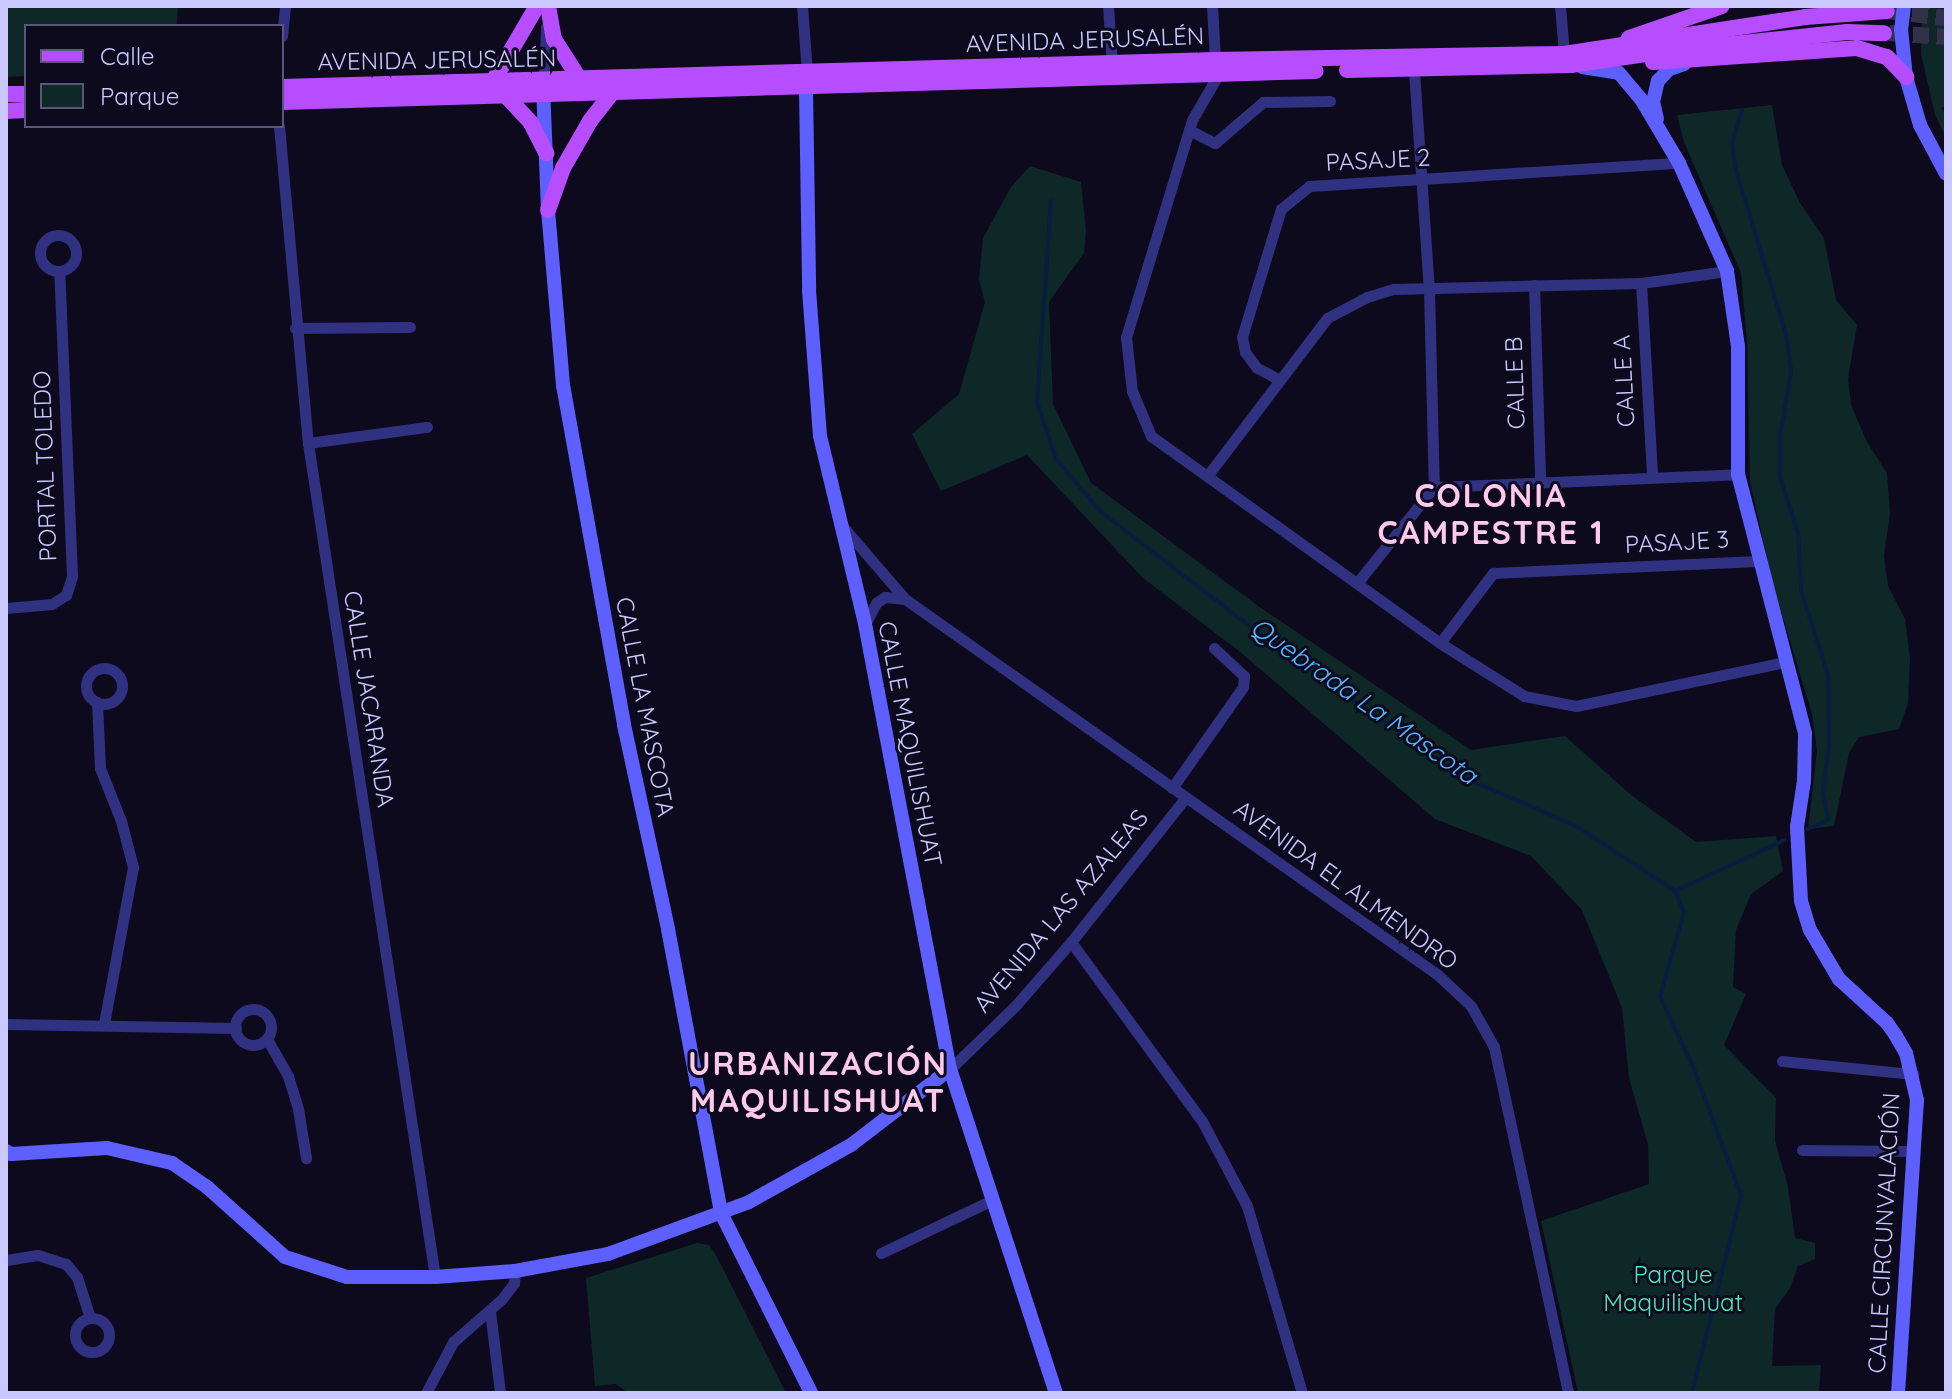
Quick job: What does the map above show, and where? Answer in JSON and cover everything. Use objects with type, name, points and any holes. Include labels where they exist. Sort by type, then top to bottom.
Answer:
[{"type":"main road","points":[[492,83],[537,6]]},
{"type":"main road","points":[[547,6],[554,39],[580,80]]},
{"type":"main road","points":[[1592,51],[1722,6]]},
{"type":"main road","name":"AVENIDA JERUSALÉN","points":[[284,102],[508,98],[580,80],[806,81],[1568,60],[1592,51],[1805,17],[1887,11]]},
{"type":"main road","name":"AVENIDA JERUSALÉN","points":[[284,87],[492,83],[610,95],[1112,64],[1414,71],[1568,60],[1847,32],[1884,33]]},
{"type":"main road","points":[[1568,60],[1697,60],[1857,48],[1887,57],[1906,77]]},
{"type":"main road","points":[[548,210],[563,168],[590,121],[610,95]]},
{"type":"main road","points":[[508,98],[531,123],[546,153]]},
{"type":"street","name":"CALLE LA MASCOTA","points":[[547,6],[543,89],[548,210],[563,385],[575,458],[721,1213],[811,1393]]},
{"type":"street","name":"CALLE MAQUILISHUAT","points":[[802,6],[812,359],[820,436],[865,624],[950,1069],[1056,1393]]},
{"type":"street","points":[[1108,6],[1112,64]]},
{"type":"street","points":[[1212,6],[1217,68],[1189,130],[1126,337],[1132,391],[1151,436],[1440,643],[1524,696],[1576,706],[1784,662]]},
{"type":"street","points":[[1560,6],[1568,60]]},
{"type":"street","points":[[1904,6],[1901,29],[1906,77],[1920,125],[1946,174]]},
{"type":"street","name":"CALLE CIRCUNVALACIÓN","points":[[1568,60],[1619,73],[1641,99],[1679,163],[1727,271],[1738,346],[1738,474],[1784,662],[1799,701],[1805,734],[1796,867],[1810,930],[1839,979],[1887,1023],[1906,1053],[1917,1100],[1898,1393]]},
{"type":"street","name":"CALLE CIRCUNVALACIÓN","points":[[1660,131],[1653,102],[1658,81],[1669,69],[1697,60]]},
{"type":"street","points":[[1357,583],[1434,487],[1429,289],[1414,71]]},
{"type":"street","points":[[1189,130],[1215,143],[1263,102],[1330,101]]},
{"type":"street","name":"CALLE JACARANDA","points":[[279,128],[295,328],[308,443],[435,1277]]},
{"type":"street","name":"PASAJE 2","points":[[1278,379],[1257,368],[1245,352],[1242,337],[1281,209],[1309,186],[1679,163]]},
{"type":"street","name":"PORTAL TOLEDO","points":[[6,608],[52,604],[66,595],[72,576],[59,271]]},
{"type":"street","points":[[1208,475],[1327,318],[1345,306],[1394,289],[1641,283],[1727,271]]},
{"type":"street","name":"CALLE A","points":[[1641,283],[1652,476]]},
{"type":"street","name":"CALLE B","points":[[1534,285],[1540,480]]},
{"type":"street","points":[[295,328],[410,327]]},
{"type":"street","points":[[308,443],[427,427]]},
{"type":"street","points":[[1434,487],[1540,480],[1738,474]]},
{"type":"street","name":"AVENIDA EL ALMENDRO","points":[[844,528],[905,599],[1438,975],[1471,1006],[1494,1047],[1568,1393]]},
{"type":"street","name":"PASAJE 3","points":[[1440,643],[1493,573],[1758,561]]},
{"type":"street","points":[[865,624],[876,603],[885,597],[905,599]]},
{"type":"street","points":[[1172,788],[1243,687],[1244,676],[1214,648]]},
{"type":"street","points":[[97,702],[100,768],[121,821],[133,867],[104,1023]]},
{"type":"street","name":"AVENIDA LAS AZALEAS","points":[[8,1154],[107,1148],[161,1159],[196,1178],[270,1246],[294,1261],[347,1277],[435,1277],[515,1271],[608,1254],[721,1213],[773,1190],[851,1145],[950,1069],[1016,1005],[1071,942],[1185,798]]},
{"type":"street","points":[[1071,942],[1202,1121],[1247,1206],[1302,1393]]},
{"type":"street","points":[[261,1011],[271,1025],[267,1039],[261,1044],[249,1045],[240,1039],[236,1028],[243,1012],[261,1011]]},
{"type":"street","points":[[6,1024],[104,1023],[236,1028]]},
{"type":"street","points":[[267,1039],[288,1076],[298,1109],[306,1158]]},
{"type":"street","points":[[1782,1061],[1913,1074]]},
{"type":"street","points":[[1802,1150],[1914,1151]]},
{"type":"street","points":[[881,1253],[992,1200]]},
{"type":"street","points":[[6,1260],[38,1255],[66,1264],[77,1277],[90,1318]]},
{"type":"street","points":[[426,1393],[453,1342],[490,1311],[514,1283],[515,1271]]},
{"type":"street","points":[[490,1311],[500,1393]]},
{"type":"green space","points":[[6,6],[178,6],[177,24],[24,24],[24,76],[6,77]]},
{"type":"green space","points":[[1922,6],[1946,6],[1946,105],[1941,108],[1946,113],[1946,137],[1935,115],[1921,54]]},
{"type":"green space","points":[[1772,105],[1782,165],[1800,203],[1824,238],[1836,300],[1857,325],[1848,379],[1851,405],[1867,442],[1887,473],[1890,513],[1884,556],[1888,586],[1905,619],[1910,658],[1908,703],[1899,729],[1859,737],[1849,753],[1834,826],[1808,829],[1817,751],[1812,714],[1772,581],[1750,481],[1747,342],[1741,273],[1684,142],[1677,115]]},
{"type":"green space","name":"Parque Maquilishuat","points":[[1030,166],[1081,182],[1086,230],[1084,253],[1049,302],[1053,404],[1091,483],[1261,608],[1471,750],[1565,736],[1630,794],[1696,842],[1776,836],[1783,871],[1751,894],[1736,930],[1733,987],[1746,994],[1724,1045],[1776,1098],[1775,1141],[1788,1187],[1795,1238],[1815,1243],[1815,1259],[1798,1266],[1790,1288],[1775,1309],[1772,1366],[1821,1365],[1819,1393],[1578,1393],[1541,1221],[1649,1184],[1648,1145],[1629,1078],[1622,1008],[1582,910],[1531,856],[1435,819],[1239,651],[1143,578],[1027,455],[941,491],[912,434],[959,394],[985,302],[979,280],[983,238],[1011,187]]},
{"type":"green space","points":[[697,1243],[709,1245],[717,1257],[786,1393],[628,1393],[616,1384],[595,1386],[586,1278]]},
{"type":"waterway","points":[[1742,110],[1732,143],[1736,170],[1786,335],[1791,372],[1780,436],[1780,477],[1798,532],[1801,590],[1828,675],[1829,746],[1823,791],[1828,820],[1808,829]]},
{"type":"waterway","name":"Quebrada La Mascota","points":[[1051,201],[1037,402],[1056,459],[1101,512],[1238,617],[1459,775],[1578,827],[1675,891],[1684,912],[1660,997],[1692,1064],[1741,1195],[1692,1393]]},
{"type":"waterway","points":[[1675,891],[1785,840]]},
{"type":"tunnel","points":[[1888,11],[1946,18]]},
{"type":"tunnel","points":[[1889,33],[1946,37]]},
{"type":"district","name":"COLONIA CAMPESTRE 1","points":[[1491,514]]},
{"type":"district","name":"URBANIZACIÓN MAQUILISHUAT","points":[[818,1082]]}]
